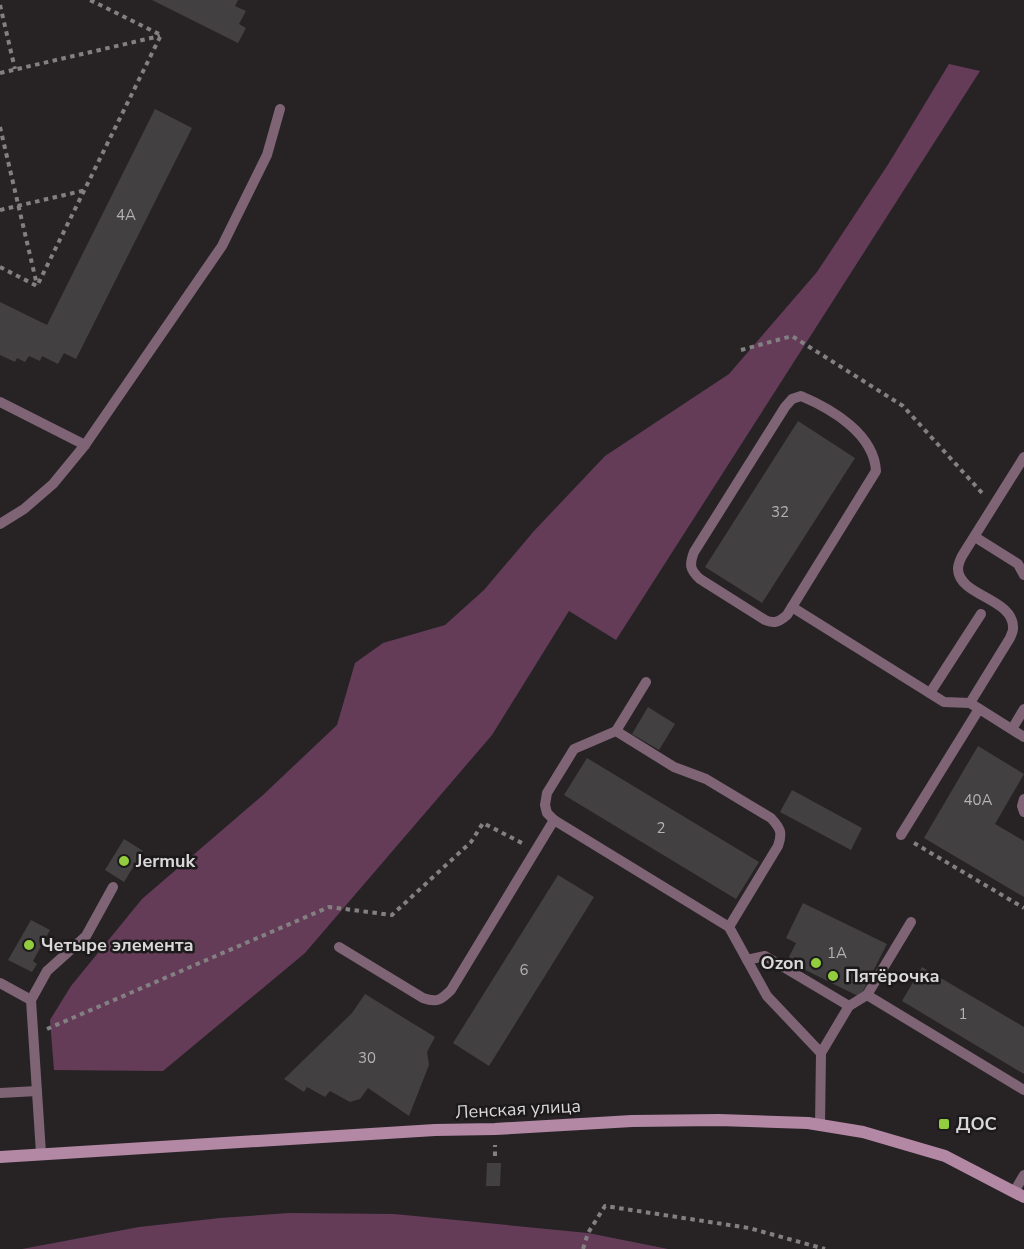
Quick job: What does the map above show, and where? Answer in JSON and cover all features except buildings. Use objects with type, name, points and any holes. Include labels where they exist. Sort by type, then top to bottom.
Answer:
[{"type":"street","name":"Ленская улица","points":[[0,1157],[632,1120],[808,1123],[863,1132],[945,1156],[1019,1195]]},
{"type":"lane","points":[[0,524],[24,509],[53,484],[85,445],[222,246],[267,155],[280,109]]},
{"type":"lane","points":[[801,396],[821,406],[858,431],[876,461],[876,471],[792,607],[781,621],[773,623],[765,620],[700,579],[694,574],[690,563],[694,552],[785,407],[792,399],[801,396]]},
{"type":"lane","points":[[0,402],[85,445]]},
{"type":"lane","points":[[901,835],[1010,638],[1013,628],[1011,616],[1001,607],[967,586],[960,578],[957,567],[1024,457]]},
{"type":"lane","points":[[975,537],[1018,564],[1024,575]]},
{"type":"lane","points":[[792,607],[944,702],[974,706],[1024,737]]},
{"type":"lane","points":[[930,693],[981,614]]},
{"type":"lane","points":[[645,682],[616,731],[574,749],[547,793],[545,805],[547,813],[554,820],[729,927],[767,996],[821,1053]]},
{"type":"lane","points":[[1012,729],[1024,709]]},
{"type":"lane","points":[[616,731],[674,767],[706,778],[771,818],[779,827],[781,837],[778,846],[729,927]]},
{"type":"lane","points":[[1024,799],[1022,806],[1024,813]]},
{"type":"lane","points":[[339,947],[423,998],[433,1002],[442,999],[451,990],[554,820]]},
{"type":"lane","points":[[41,1153],[31,1000],[47,971],[86,936],[112,887]]},
{"type":"lane","points":[[820,1125],[821,1053],[849,1006],[867,995],[911,922]]},
{"type":"lane","points":[[747,960],[765,956],[849,1006]]},
{"type":"lane","points":[[0,983],[31,1000]]},
{"type":"lane","points":[[867,995],[1024,1090]]},
{"type":"lane","points":[[0,1093],[37,1090]]},
{"type":"lane","points":[[1019,1195],[1024,1175]]},
{"type":"path","points":[[90,0],[161,36]]},
{"type":"path","points":[[0,5],[15,69]]},
{"type":"path","points":[[0,73],[161,36]]},
{"type":"path","points":[[37,286],[161,36]]},
{"type":"path","points":[[0,127],[37,286]]},
{"type":"path","points":[[0,210],[86,190]]},
{"type":"path","points":[[0,267],[37,286]]},
{"type":"path","points":[[741,350],[792,336],[903,406],[994,506]]},
{"type":"path","points":[[34,1035],[328,908],[392,915],[471,842],[483,823],[536,850]]},
{"type":"path","points":[[901,835],[1024,908]]},
{"type":"path","points":[[583,1249],[588,1233],[605,1206],[749,1228],[825,1249]]},
{"type":"shaded area","points":[[949,64],[980,71],[616,640],[569,611],[492,735],[305,953],[163,1071],[54,1070],[50,1020],[71,986],[142,899],[263,795],[337,725],[355,663],[383,643],[445,625],[484,590],[534,531],[605,456],[729,374],[817,272],[889,163]]},
{"type":"shaded area","points":[[289,1213],[394,1214],[588,1233],[668,1249],[22,1249],[139,1227]]},
{"type":"place","name":"Jermuk","points":[[124,861]]},
{"type":"place","name":"Четыре элемента","points":[[29,945]]},
{"type":"place","name":"Ozon","points":[[816,963]]},
{"type":"place","name":"Пятёрочка","points":[[833,976]]},
{"type":"place","name":"ДОС","points":[[944,1124]]}]
